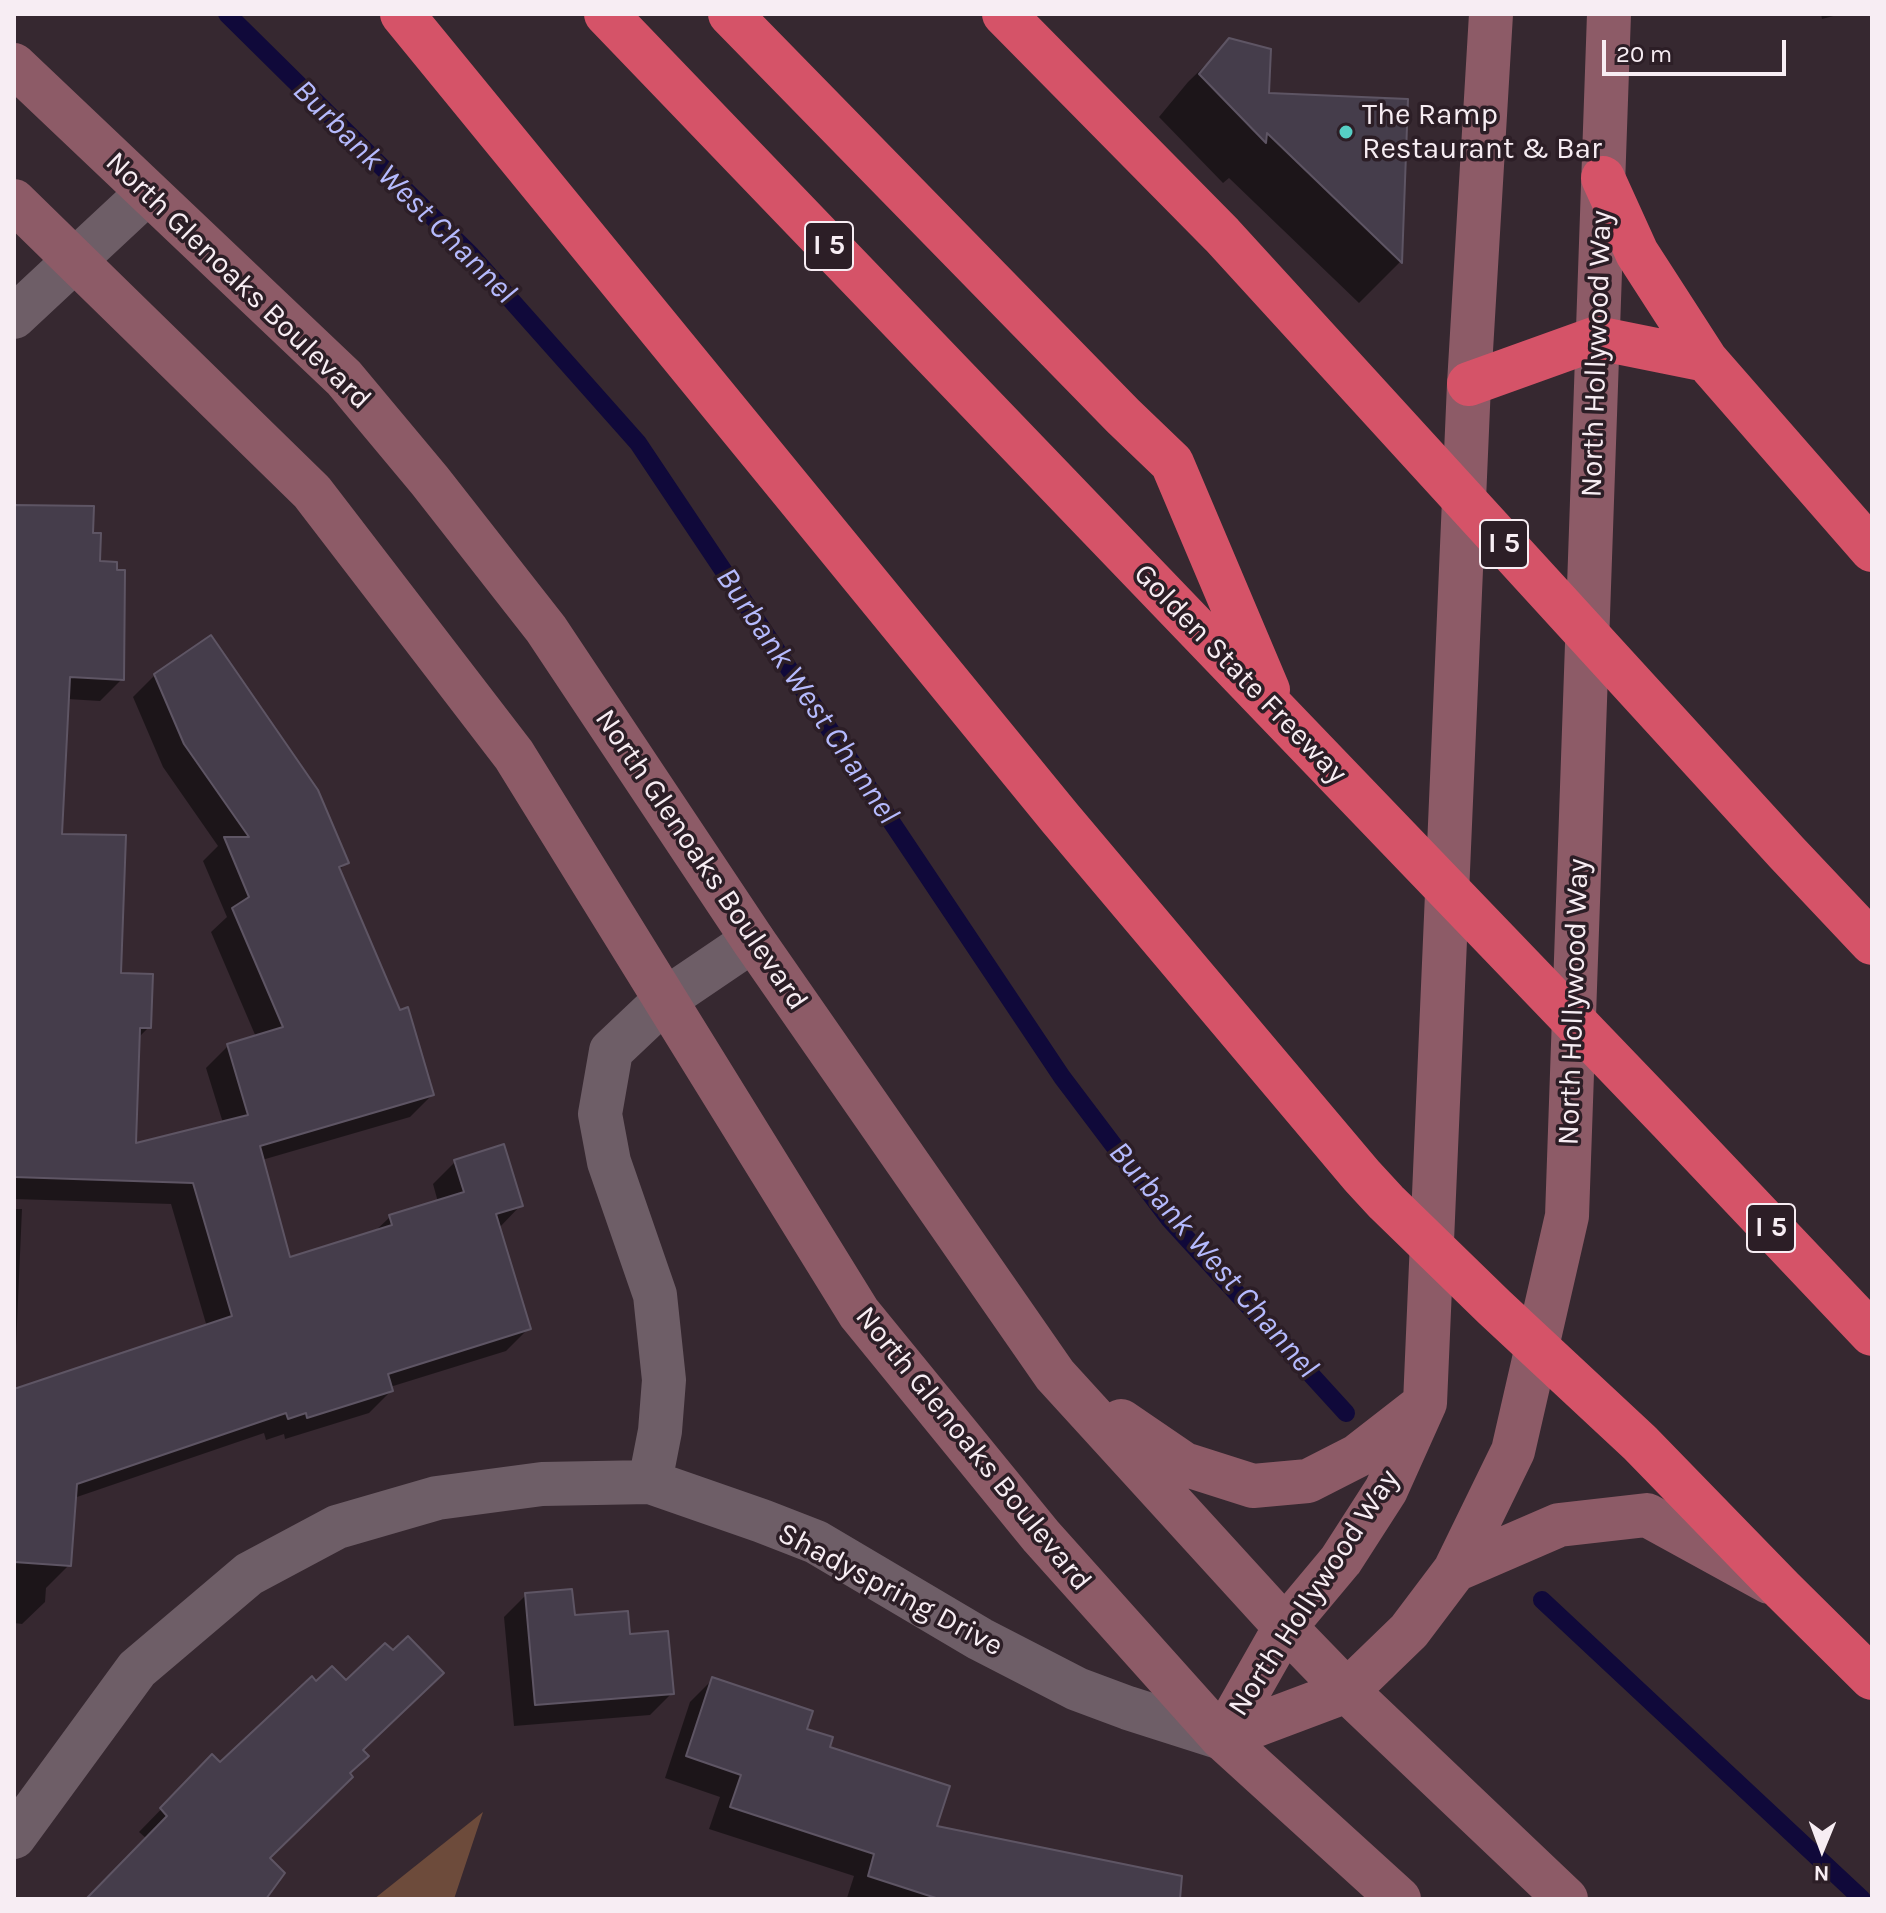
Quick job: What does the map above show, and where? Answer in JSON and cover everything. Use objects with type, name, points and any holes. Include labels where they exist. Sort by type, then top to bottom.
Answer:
[{"type":"highway","points":[[402,14],[1060,818],[1362,1176],[1640,1443],[1872,1678]]},
{"type":"highway","name":"Golden State Freeway","points":[[606,14],[1872,1334]]},
{"type":"highway","points":[[730,14],[1172,463],[1278,715]]},
{"type":"highway","name":"I 5","points":[[1004,14],[1222,235],[1872,943]]},
{"type":"highway","points":[[1603,178],[1637,253],[1706,360],[1872,550]]},
{"type":"highway","points":[[1469,384],[1597,338],[1706,360]]},
{"type":"main road","name":"North Hollywood Way","points":[[1222,1738],[1285,1627],[1341,1560],[1386,1490],[1425,1403],[1469,384],[1491,14]]},
{"type":"main road","name":"North Hollywood Way","points":[[1222,1738],[1347,1691],[1409,1631],[1455,1570],[1513,1451],[1567,1216],[1609,14]]},
{"type":"main road","name":"North Glenoaks Boulevard","points":[[14,65],[344,378],[430,481],[546,629],[753,940],[1055,1375],[1347,1691],[1566,1899]]},
{"type":"main road","name":"North Glenoaks Boulevard","points":[[14,201],[312,492],[514,755],[859,1313],[1041,1536],[1222,1738],[1399,1899]]},
{"type":"main road","points":[[1055,1375],[1184,1464],[1253,1486],[1308,1481],[1357,1456],[1425,1403]]},
{"type":"main road","points":[[1455,1570],[1559,1525],[1647,1515],[1782,1589]]},
{"type":"street","points":[[14,317],[147,193]]},
{"type":"street","points":[[650,1482],[660,1431],[664,1380],[655,1295],[609,1162],[600,1114],[611,1051],[666,999],[753,940]]},
{"type":"street","name":"Shadyspring Drive","points":[[14,1837],[137,1669],[249,1574],[337,1527],[437,1498],[542,1484],[650,1482],[762,1521],[816,1542],[980,1639],[1077,1689],[1222,1738]]},
{"type":"shaded area","points":[[483,1812],[454,1899],[374,1899]]},
{"type":"building","points":[[1229,38],[1271,49],[1269,93],[1408,99],[1402,263],[1267,133],[1266,143],[1199,74]]},
{"type":"building","points":[[14,505],[94,506],[93,533],[101,533],[100,561],[117,562],[117,570],[125,570],[124,680],[70,677],[62,834],[126,835],[121,973],[153,974],[151,1028],[140,1028],[136,1143],[248,1115],[227,1044],[283,1027],[232,908],[249,897],[224,837],[249,837],[184,744],[154,674],[211,635],[318,790],[349,863],[339,867],[400,1010],[408,1007],[434,1095],[260,1146],[290,1257],[392,1225],[389,1215],[464,1192],[454,1160],[504,1144],[523,1206],[496,1214],[531,1329],[388,1374],[393,1391],[307,1418],[306,1413],[288,1419],[286,1413],[77,1484],[71,1566],[14,1562],[14,1389],[232,1316],[193,1183],[14,1177]]},
{"type":"building","points":[[572,1589],[575,1615],[628,1611],[630,1634],[668,1631],[674,1694],[535,1705],[525,1593]]},
{"type":"building","points":[[408,1636],[444,1673],[363,1750],[369,1756],[350,1773],[353,1777],[270,1858],[285,1873],[266,1899],[86,1899],[167,1816],[160,1808],[212,1754],[220,1762],[312,1676],[316,1681],[332,1666],[346,1680],[385,1643],[393,1650]]},
{"type":"building","points":[[712,1677],[813,1711],[807,1729],[833,1737],[830,1747],[950,1786],[937,1826],[1182,1876],[1180,1899],[939,1899],[868,1876],[874,1854],[730,1807],[741,1775],[686,1756]]},
{"type":"waterway","name":"Burbank West Channel","points":[[227,14],[471,255],[638,443],[1062,1077],[1170,1220],[1346,1413]]},
{"type":"waterway","name":"Burbank West Channel","points":[[1542,1600],[1862,1899]]},
{"type":"place","name":"The Ramp Restaurant & Bar","points":[[1346,132]]}]
